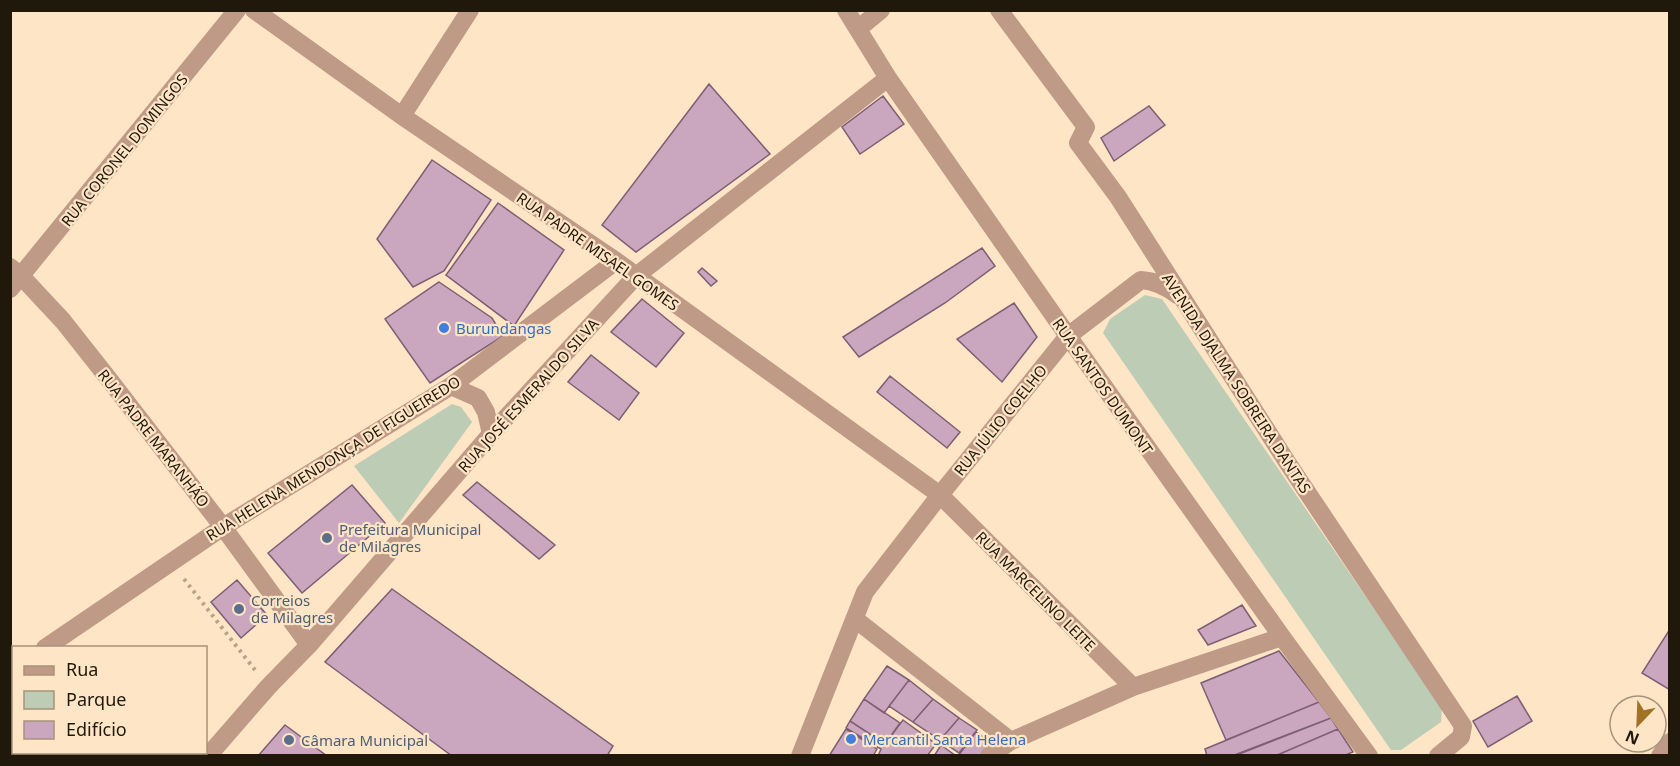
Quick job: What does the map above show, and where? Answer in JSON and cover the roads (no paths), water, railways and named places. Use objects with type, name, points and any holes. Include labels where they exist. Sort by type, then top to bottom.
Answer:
[{"type":"street","name":"RUA CORONEL DOMINGOS","points":[[14,277],[237,10]]},
{"type":"street","name":"RUA PADRE MISAEL GOMES","points":[[254,10],[402,117],[616,261],[940,495]]},
{"type":"street","points":[[402,117],[470,10]]},
{"type":"street","name":"RUA SANTOS DUMONT","points":[[846,10],[888,78],[1068,336],[1369,756]]},
{"type":"street","points":[[859,28],[881,10]]},
{"type":"street","name":"AVENIDA DJALMA SOBREIRA DANTAS","points":[[999,10],[1086,127],[1078,143],[1118,197],[1287,462],[1463,726],[1461,737],[1438,756]]},
{"type":"street","name":"RUA JOSÉ ESMERALDO SILVA","points":[[208,756],[268,687],[309,645],[491,434],[636,276],[888,78]]},
{"type":"street","name":"RUA HELENA MENDONÇA DE FIGUEIREDO","points":[[49,646],[223,527],[451,386],[616,261]]},
{"type":"street","name":"RUA PADRE MARANHÃO","points":[[14,277],[63,321],[223,527],[309,645]]},
{"type":"street","name":"RUA JÚLIO COELHO","points":[[800,756],[865,592],[1068,336],[1141,280],[1151,280],[1160,284],[1183,299]]},
{"type":"street","points":[[451,386],[478,398],[486,411],[491,434]]},
{"type":"street","name":"RUA MARCELINO LEITE","points":[[940,495],[1133,687]]},
{"type":"street","points":[[855,619],[1011,741]]},
{"type":"street","points":[[989,755],[1011,741],[1133,687],[1282,637]]},
{"type":"street","points":[[1660,756],[1670,742]]},
{"type":"place","name":"Burundangas","points":[[444,328]]},
{"type":"place","name":"Prefeitura Municipal de Milagres","points":[[327,538]]},
{"type":"place","name":"Correios de Milagres","points":[[239,609]]},
{"type":"place","name":"Mercantil Santa Helena","points":[[851,739]]},
{"type":"place","name":"Câmara Municipal","points":[[289,740]]}]
